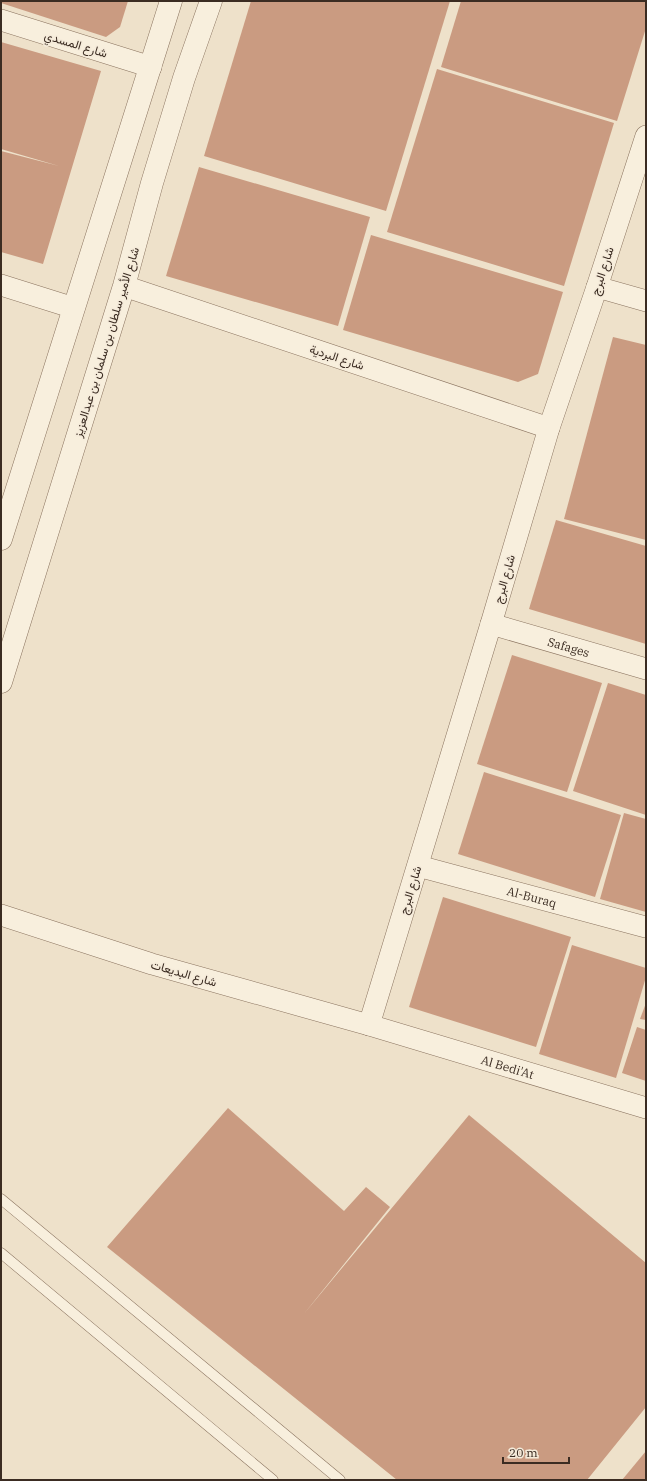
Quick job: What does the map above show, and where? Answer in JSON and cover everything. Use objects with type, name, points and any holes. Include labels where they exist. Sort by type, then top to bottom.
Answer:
[{"type":"street","points":[[1,539],[152,67],[171,1]]},
{"type":"street","name":"شارع الأمير سلطان بن سلمان بن عبدالعزيز","points":[[1,682],[124,286],[152,183],[184,78],[211,1]]},
{"type":"street","name":"شارع المسدي","points":[[1,20],[152,67]]},
{"type":"street","name":"شارع البرج","points":[[369,1025],[549,428],[646,136]]},
{"type":"street","points":[[1,285],[74,308]]},
{"type":"street","name":"شارع البردية","points":[[124,286],[549,428]]},
{"type":"street","points":[[597,287],[646,301]]},
{"type":"street","name":"Safages","points":[[491,624],[646,669]]},
{"type":"street","name":"Al-Buraq","points":[[418,866],[646,927]]},
{"type":"street","name":"شارع البديعات","points":[[1,915],[152,964],[369,1025]]},
{"type":"street","name":"Al Bedi'At","points":[[369,1025],[646,1108]]},
{"type":"lane","points":[[1,1199],[340,1480]]},
{"type":"lane","points":[[1,1253],[273,1480]]},
{"type":"building","points":[[1,1],[128,1],[120,27],[106,37],[1,3]]},
{"type":"building","points":[[251,1],[450,1],[386,211],[204,156]]},
{"type":"building","points":[[461,1],[646,1],[646,28],[617,121],[441,67]]},
{"type":"building","points":[[1,42],[101,71],[43,264],[1,252],[1,151],[59,166],[1,149]]},
{"type":"building","points":[[437,69],[614,123],[564,286],[387,232]]},
{"type":"building","points":[[199,167],[370,217],[338,326],[166,276]]},
{"type":"building","points":[[371,235],[563,292],[538,374],[518,382],[343,330]]},
{"type":"building","points":[[613,337],[646,345],[646,540],[564,519]]},
{"type":"building","points":[[556,520],[646,546],[646,644],[529,609]]},
{"type":"building","points":[[512,655],[602,683],[567,792],[477,764]]},
{"type":"building","points":[[608,683],[646,695],[646,815],[573,791]]},
{"type":"building","points":[[484,772],[621,815],[595,897],[458,854]]},
{"type":"building","points":[[624,813],[646,819],[646,912],[600,899]]},
{"type":"building","points":[[443,897],[571,937],[536,1047],[409,1007]]},
{"type":"building","points":[[572,945],[646,968],[646,977],[616,1078],[539,1054]]},
{"type":"building","points":[[646,1003],[646,1020],[640,1019]]},
{"type":"building","points":[[637,1027],[646,1030],[646,1081],[622,1073]]},
{"type":"building","points":[[228,1108],[344,1211],[366,1187],[390,1207],[303,1315],[469,1115],[646,1263],[646,1407],[587,1480],[397,1480],[107,1247]]},
{"type":"building","points":[[646,1451],[646,1480],[622,1480]]}]
